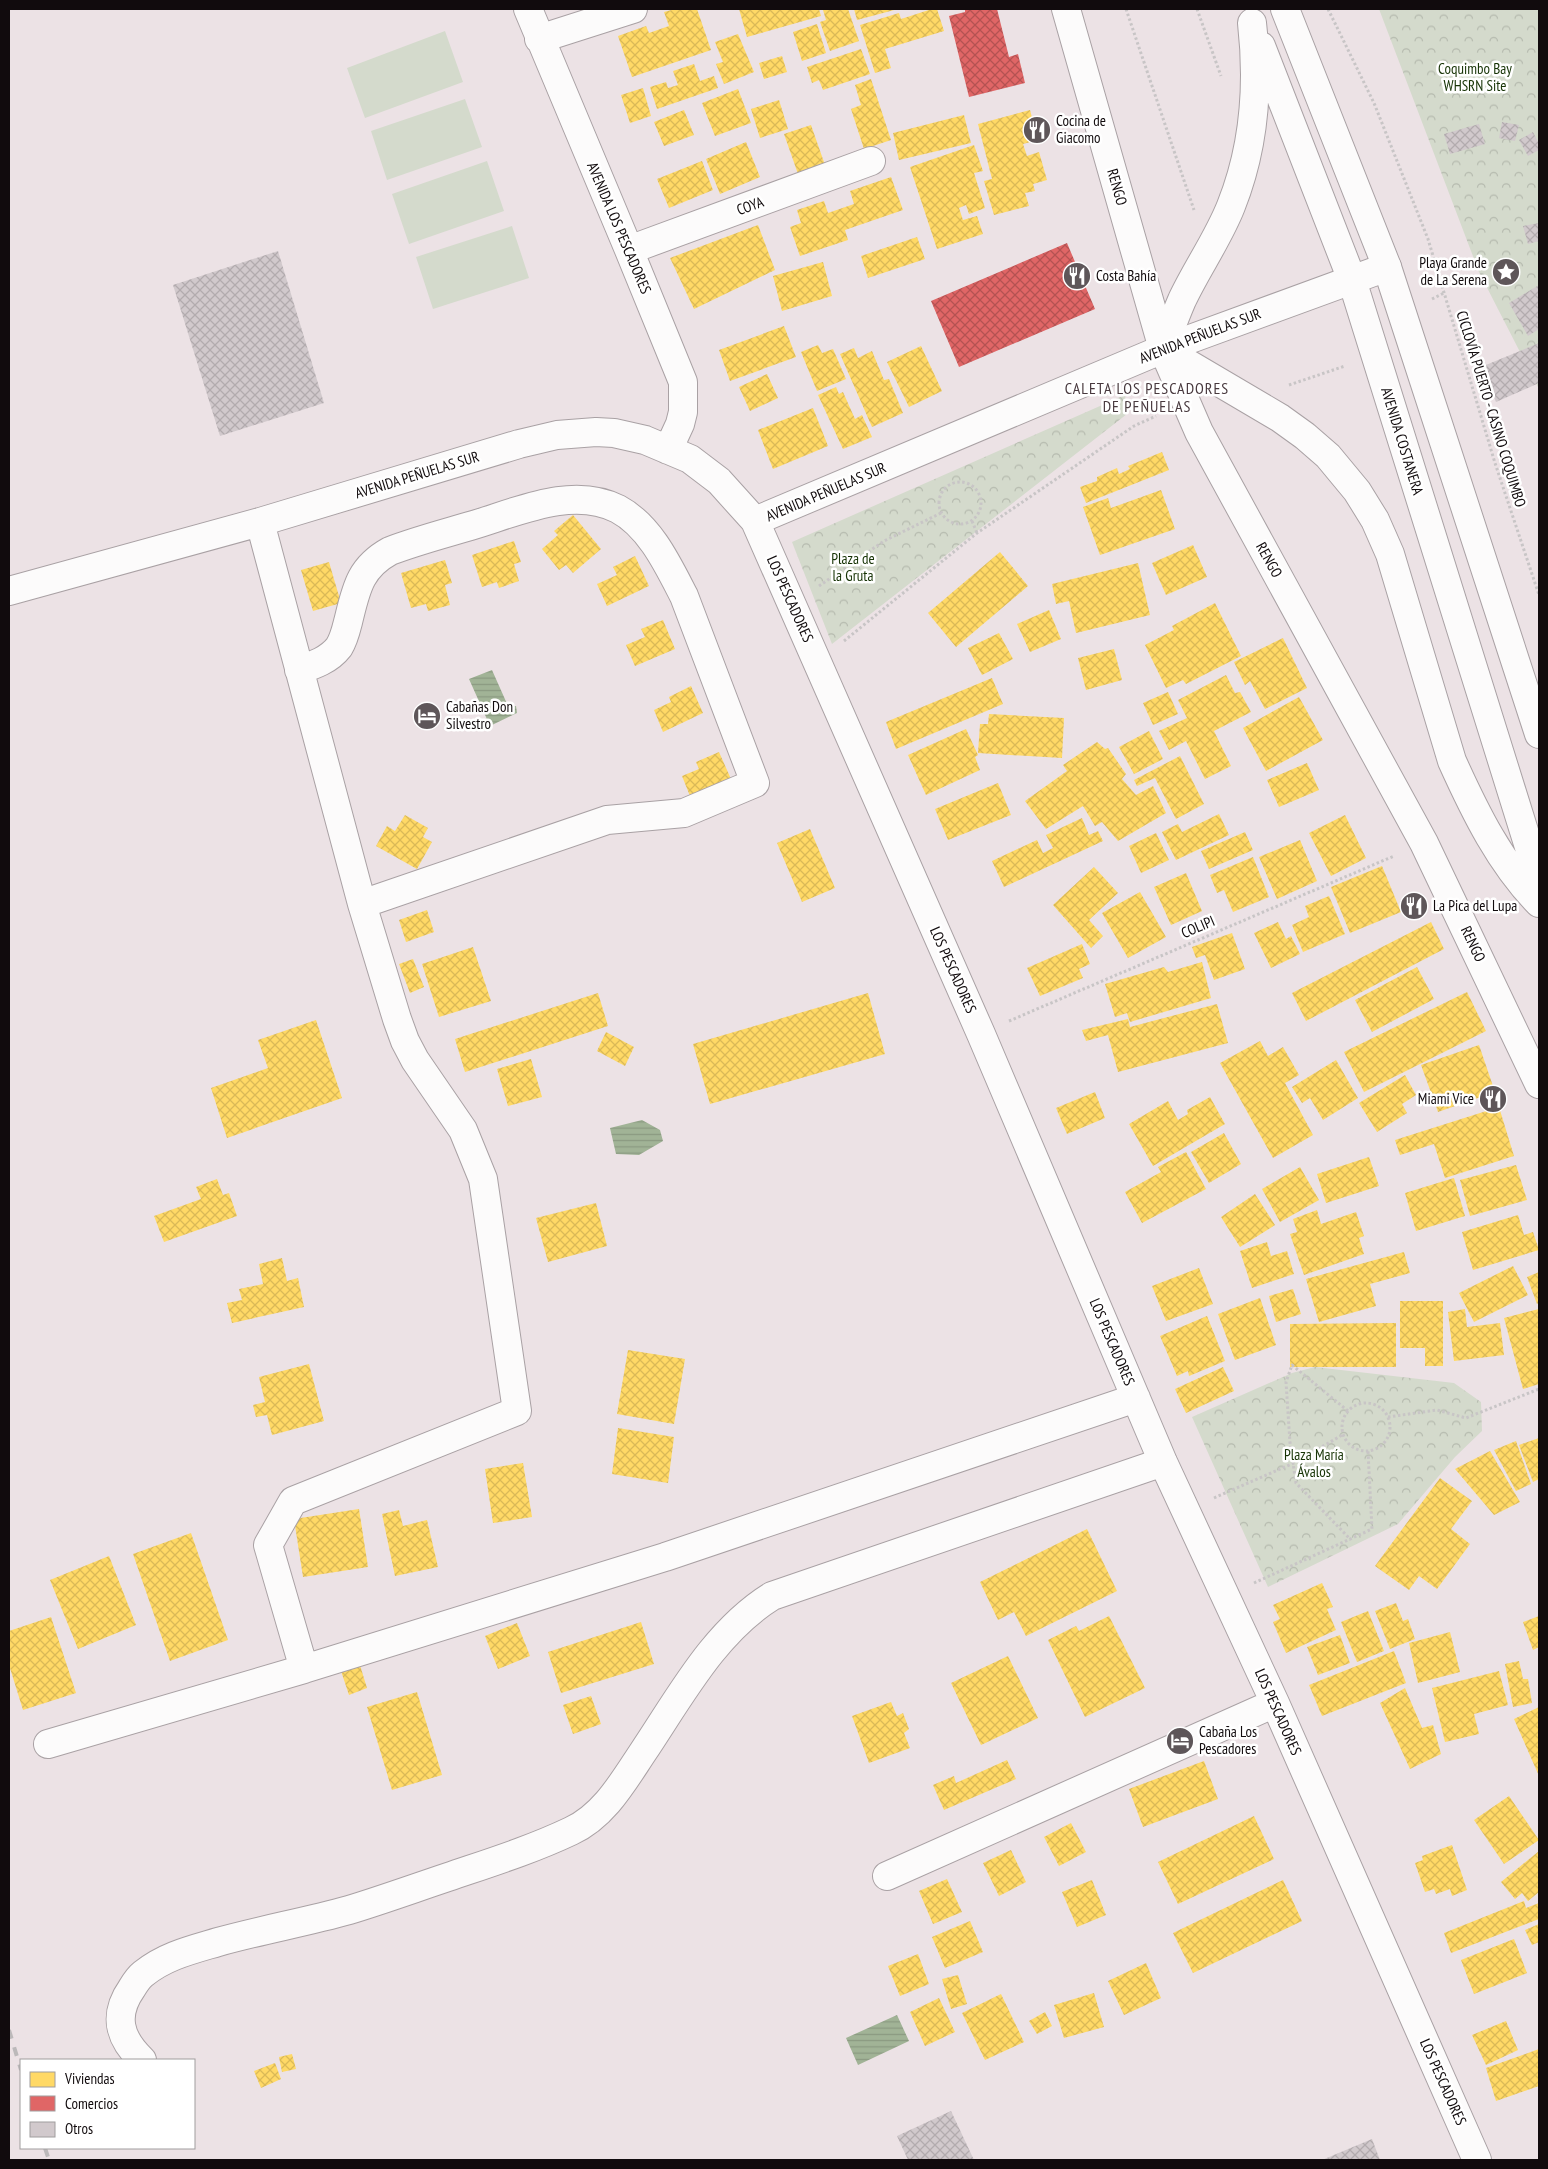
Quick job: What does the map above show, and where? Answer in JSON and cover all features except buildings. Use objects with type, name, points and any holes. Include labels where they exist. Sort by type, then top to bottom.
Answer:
[{"type":"street","name":"AVENIDA LOS PESCADORES","points":[[528,9],[539,39],[630,250],[683,382],[683,412],[680,424],[668,450]]},
{"type":"street","points":[[539,39],[633,9]]},
{"type":"street","name":"RENGO","points":[[1066,9],[1163,350],[1199,432],[1424,843],[1539,1084]]},
{"type":"street","points":[[1285,9],[1387,267],[1539,734]]},
{"type":"street","points":[[1250,16],[1256,60],[1256,98],[1251,136],[1242,173],[1224,222],[1183,300],[1163,350],[1280,418],[1305,436],[1328,456],[1357,491],[1375,520],[1390,554],[1452,761],[1459,777],[1488,834],[1507,864],[1520,884],[1539,903]]},
{"type":"street","name":"AVENIDA COSTANERA","points":[[1250,16],[1352,280],[1539,879]]},
{"type":"street","name":"COYA","points":[[630,250],[871,161]]},
{"type":"street","name":"AVENIDA PEÑUELAS SUR","points":[[9,591],[260,522],[519,444],[557,435],[596,432],[614,433],[645,440],[690,459],[719,481],[755,521],[1163,350],[1387,267]]},
{"type":"street","points":[[299,670],[319,663],[340,646],[345,634],[356,588],[369,566],[390,551],[547,503],[586,500],[604,504],[618,509],[634,520],[647,534],[674,576],[684,596],[755,783],[684,813],[600,822],[362,904]]},
{"type":"street","name":"LOS PESCADORES","points":[[755,521],[982,1034],[1163,1462],[1275,1703],[1477,2160]]},
{"type":"street","points":[[260,522],[362,904],[405,1041],[415,1060],[463,1130],[483,1179],[517,1411],[293,1501],[268,1545],[304,1669]]},
{"type":"street","points":[[48,1744],[304,1669],[664,1557],[1136,1398]]},
{"type":"street","points":[[141,2059],[125,2040],[120,2024],[121,2008],[127,1994],[141,1976],[164,1959],[242,1936],[350,1910],[572,1831],[593,1816],[615,1794],[694,1676],[725,1637],[754,1607],[772,1596],[1163,1462]]},
{"type":"street","points":[[888,1876],[1275,1703]]},
{"type":"path","points":[[1197,9],[1222,76],[1222,86]]},
{"type":"path","name":"CICLOVÍA PUERTO - CASINO COQUIMBO","points":[[1328,9],[1374,103],[1428,239],[1495,463],[1539,595]]},
{"type":"path","points":[[1196,215],[1199,207]]},
{"type":"path","points":[[818,662],[977,532],[1134,426]]},
{"type":"path","points":[[965,482],[977,489],[980,496],[981,510],[972,521],[959,525],[951,523],[941,513],[939,500],[941,493],[952,483],[965,482]]},
{"type":"path","points":[[793,604],[884,541],[941,513]]},
{"type":"path","points":[[972,521],[977,532]]},
{"type":"path","name":"COLIPI","points":[[982,1034],[1424,843]]},
{"type":"path","points":[[1348,1411],[1292,1365],[1286,1382],[1290,1443],[1296,1483],[1351,1540]]},
{"type":"path","points":[[1388,1416],[1437,1410],[1466,1418],[1539,1389]]},
{"type":"path","points":[[1362,1403],[1378,1405],[1388,1416],[1390,1432],[1387,1438],[1382,1444],[1368,1451],[1354,1447],[1344,1434],[1344,1418],[1348,1411],[1362,1403]]},
{"type":"path","points":[[1186,1510],[1294,1464],[1344,1434]]},
{"type":"path","points":[[1225,1596],[1372,1529],[1368,1451]]},
{"type":"green space","name":"Coquimbo Bay WHSRN Site","points":[[1379,9],[1539,9],[1539,389],[1479,272]]},
{"type":"green space","points":[[445,31],[463,82],[365,118],[347,68]]},
{"type":"green space","points":[[465,99],[482,147],[387,180],[371,131]]},
{"type":"green space","points":[[487,161],[504,211],[409,244],[392,194]]},
{"type":"green space","points":[[512,226],[529,278],[433,309],[416,257]]},
{"type":"green space","name":"Plaza de la Gruta","points":[[1125,395],[1127,414],[832,644],[792,542]]},
{"type":"green space","name":"Plaza María Ávalos","points":[[1315,1367],[1454,1383],[1481,1402],[1482,1431],[1455,1457],[1398,1524],[1268,1587],[1192,1417],[1292,1373]]},
{"type":"shaded area","points":[[492,670],[508,706],[516,706],[517,713],[490,726],[469,679]]},
{"type":"shaded area","points":[[642,1120],[660,1130],[663,1141],[639,1155],[616,1154],[610,1128]]},
{"type":"shaded area","points":[[897,2015],[909,2041],[858,2065],[846,2038]]},
{"type":"railway","points":[[9,2030],[20,2067]]},
{"type":"railway","points":[[45,2149],[49,2160]]},
{"type":"place","name":"Cocina de Giacomo","points":[[1037,130]]},
{"type":"place","name":"Playa Grande de La Serena","points":[[1506,272]]},
{"type":"place","name":"Costa Bahía","points":[[1077,276]]},
{"type":"place","name":"Cabañas Don Silvestro","points":[[427,716]]},
{"type":"place","name":"La Pica del Lupa","points":[[1414,906]]},
{"type":"place","name":"Miami Vice","points":[[1493,1099]]},
{"type":"place","name":"Cabaña Los Pescadores","points":[[1180,1741]]},
{"type":"district","name":"CALETA LOS PESCADORES DE PEÑUELAS","points":[[1147,397]]}]
